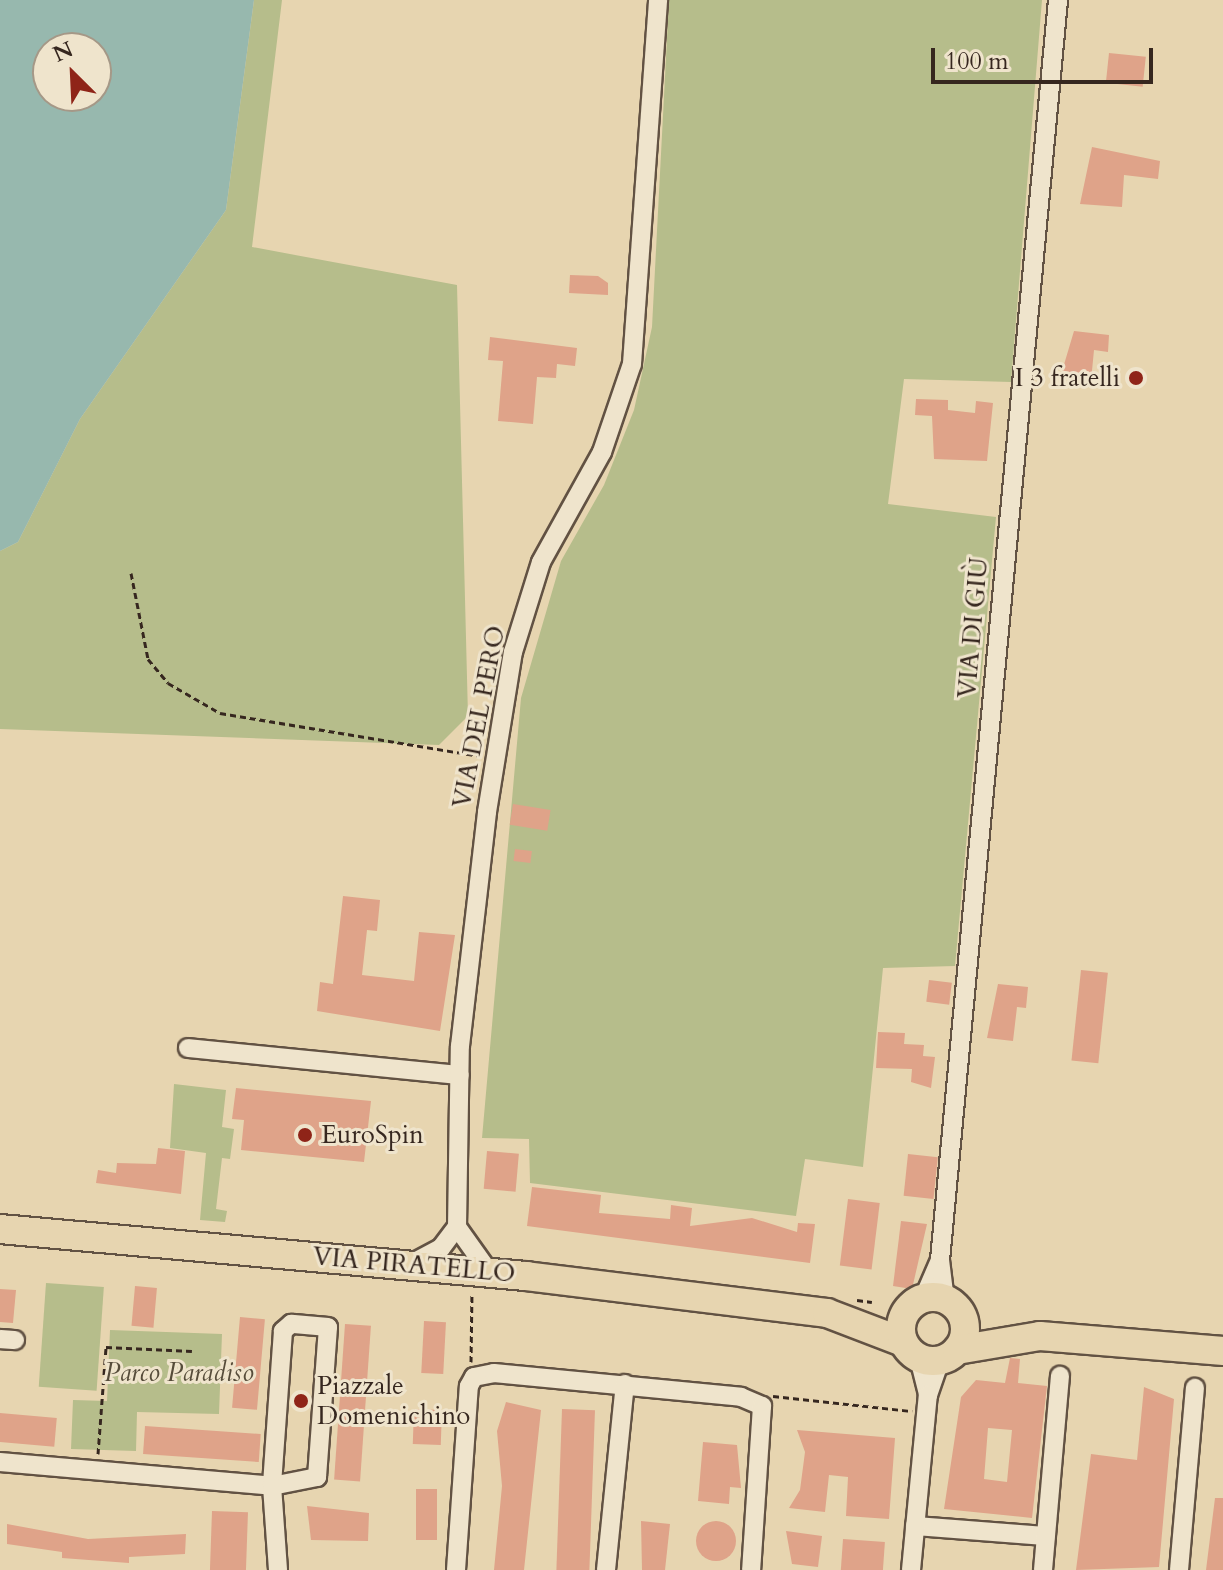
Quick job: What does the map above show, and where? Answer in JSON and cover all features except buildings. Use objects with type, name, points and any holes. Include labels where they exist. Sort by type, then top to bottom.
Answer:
[{"type":"main road","name":"VIA PIRATELLO","points":[[0,1229],[409,1265],[487,1282],[827,1313],[934,1304],[1040,1336],[1223,1351]]},
{"type":"main road","points":[[930,1352],[934,1304]]},
{"type":"main road","points":[[930,1352],[965,1331],[934,1304]]},
{"type":"main road","name":"VIA PIRATELLO","points":[[827,1313],[930,1352],[1040,1336]]},
{"type":"street","name":"VIA DEL PERO","points":[[457,1227],[460,1075],[495,758],[513,652],[541,562],[602,452],[632,364],[658,0]]},
{"type":"street","name":"VIA DI GIÙ","points":[[934,1304],[1058,0]]},
{"type":"street","points":[[188,1048],[460,1075]]},
{"type":"street","points":[[409,1265],[441,1248],[457,1227],[487,1282]]},
{"type":"street","points":[[0,1462],[272,1486],[322,1471],[328,1327],[284,1329],[272,1486],[278,1570]]},
{"type":"street","points":[[911,1570],[930,1352]]},
{"type":"street","points":[[1043,1570],[1060,1376]]},
{"type":"street","points":[[456,1570],[474,1377],[625,1384],[750,1401],[766,1415],[751,1570]]},
{"type":"street","points":[[606,1570],[625,1384]]},
{"type":"street","points":[[1179,1570],[1195,1388]]},
{"type":"street","points":[[915,1526],[1046,1536]]},
{"type":"path","points":[[131,573],[148,659],[168,683],[220,713],[495,758]]},
{"type":"path","points":[[474,1377],[472,1291],[487,1282]]},
{"type":"path","points":[[98,1470],[106,1347],[192,1351]]},
{"type":"path","points":[[750,1401],[770,1396],[927,1404]]},
{"type":"green space","points":[[254,0],[282,0],[252,247],[457,285],[468,716],[439,745],[0,729],[0,551],[18,542],[80,419],[226,210]]},
{"type":"green space","points":[[669,0],[1042,0],[1011,382],[904,379],[888,504],[996,517],[955,966],[883,968],[863,1167],[805,1159],[796,1216],[530,1183],[529,1139],[482,1138],[521,698],[561,561],[604,485],[634,410],[652,327]]},
{"type":"green space","points":[[174,1084],[226,1090],[222,1127],[234,1129],[230,1159],[222,1158],[216,1209],[227,1211],[225,1222],[200,1220],[206,1153],[170,1148]]},
{"type":"green space","points":[[46,1283],[104,1287],[97,1391],[39,1387]]},
{"type":"green space","name":"Parco Paradiso","points":[[110,1330],[222,1334],[219,1414],[137,1412],[136,1451],[71,1449],[73,1400],[107,1401]]},
{"type":"water","points":[[0,0],[254,0],[226,210],[80,419],[18,542],[0,551]]},
{"type":"place","name":"I 3 fratelli","points":[[1136,378]]},
{"type":"place","name":"EuroSpin","points":[[305,1135]]},
{"type":"place","name":"Piazzale Domenichino","points":[[301,1401]]}]
